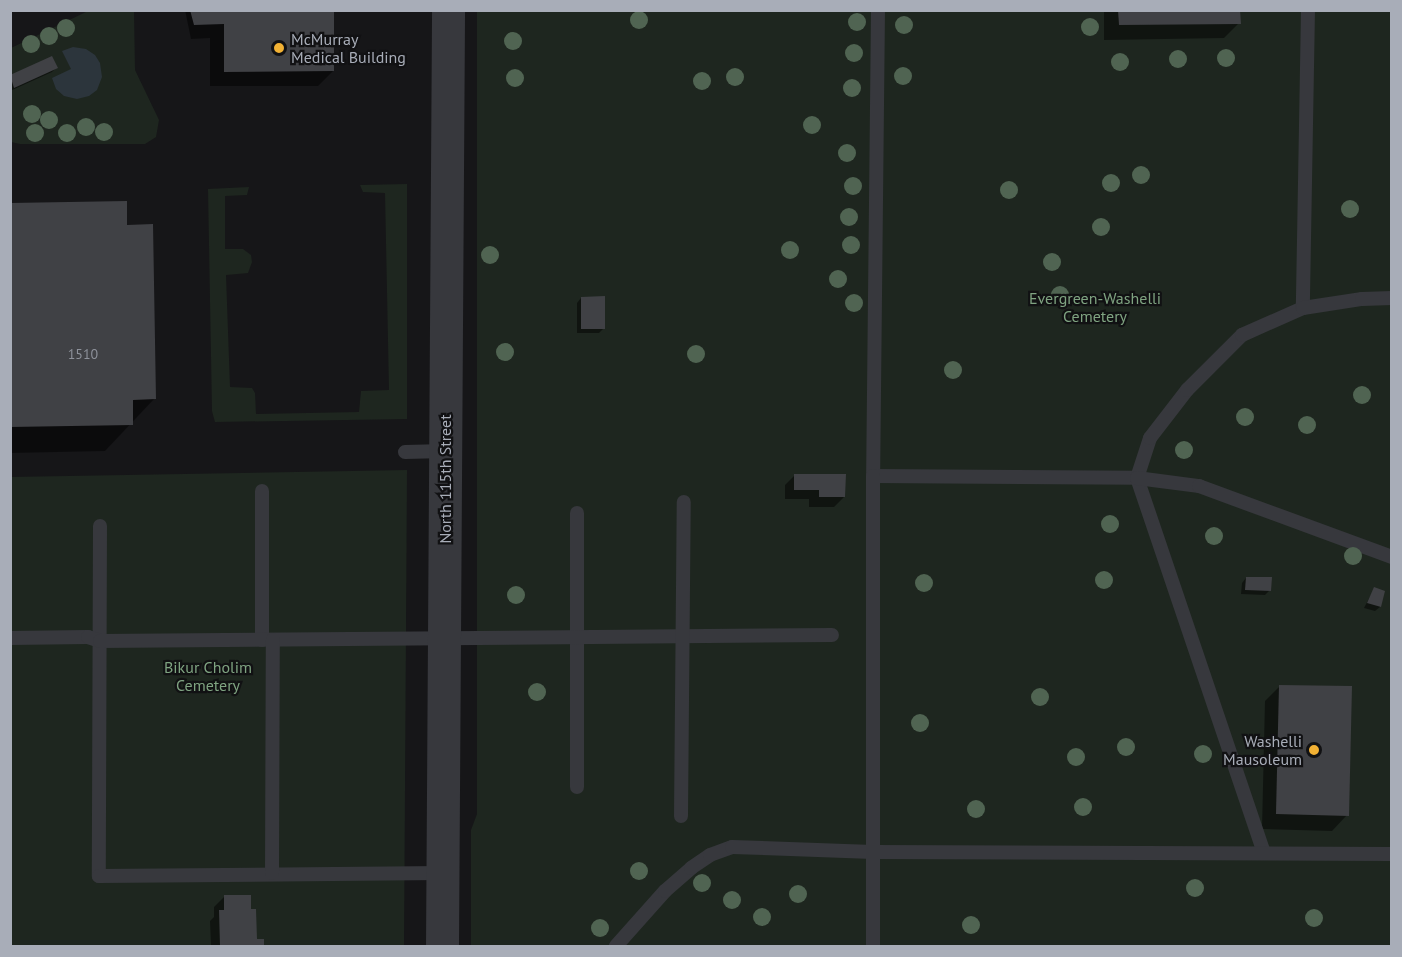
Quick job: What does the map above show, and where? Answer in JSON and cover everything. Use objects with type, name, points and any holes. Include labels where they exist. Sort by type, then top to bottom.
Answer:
[{"type":"street","name":"North 115th Street","points":[[442,946],[448,10]]},
{"type":"lane","points":[[873,946],[873,476],[878,10]]},
{"type":"lane","points":[[1303,308],[1308,10]]},
{"type":"lane","points":[[1264,853],[1137,478],[1150,438],[1187,390],[1242,336],[1303,308],[1362,299],[1392,298]]},
{"type":"lane","points":[[405,452],[445,452]]},
{"type":"lane","points":[[873,476],[1137,478],[1199,486],[1392,557]]},
{"type":"lane","points":[[262,491],[268,640],[272,873]]},
{"type":"lane","points":[[681,816],[684,502]]},
{"type":"lane","points":[[577,513],[577,787]]},
{"type":"lane","points":[[100,526],[99,876],[442,873]]},
{"type":"lane","points":[[10,638],[88,637],[100,641],[832,634]]},
{"type":"lane","points":[[616,946],[665,891],[692,868],[720,850],[732,847],[873,852],[1392,854]]},
{"type":"green space","points":[[88,11],[134,11],[135,70],[159,120],[156,137],[145,144],[20,144],[11,142],[11,48]]},
{"type":"green space","name":"Evergreen-Washelli Cemetery","points":[[477,11],[1391,11],[1391,946],[471,946],[471,830],[477,814]]},
{"type":"green space","points":[[407,184],[407,419],[215,422],[212,411],[208,189],[249,187],[247,195],[225,196],[225,249],[243,249],[251,255],[252,262],[248,273],[226,275],[230,387],[252,388],[255,393],[256,414],[359,412],[361,391],[389,390],[385,193],[363,192],[360,185]]},
{"type":"green space","name":"Bikur Cholim Cemetery","points":[[407,470],[404,946],[11,946],[10,477]]},
{"type":"shaded area","points":[[73,47],[86,49],[95,55],[100,63],[102,77],[97,90],[89,96],[77,99],[64,96],[56,89],[52,78],[71,69],[62,51]]},
{"type":"building","name":"McMurray Medical Building","points":[[190,10],[334,10],[334,71],[224,72],[224,24],[194,25]]},
{"type":"building","points":[[1118,10],[1240,10],[1241,24],[1119,25]]},
{"type":"building","points":[[52,56],[58,68],[14,88],[10,75]]},
{"type":"building","points":[[127,201],[127,225],[153,224],[156,399],[133,400],[133,425],[10,427],[10,203]]},
{"type":"building","points":[[605,296],[605,329],[581,329],[581,297]]},
{"type":"building","points":[[794,474],[846,474],[845,497],[819,497],[819,490],[794,490]]},
{"type":"building","points":[[1246,577],[1272,577],[1271,591],[1245,590]]},
{"type":"building","points":[[1374,587],[1385,591],[1381,607],[1367,603]]},
{"type":"building","name":"Washelli Mausoleum","points":[[1279,685],[1352,686],[1349,816],[1276,814]]},
{"type":"building","points":[[224,895],[251,895],[251,909],[256,909],[257,939],[264,939],[264,946],[220,946],[219,910],[224,910]]},
{"type":"place","name":"McMurray Medical Building","points":[[279,48]]},
{"type":"place","name":"Washelli Mausoleum","points":[[1314,750]]}]
